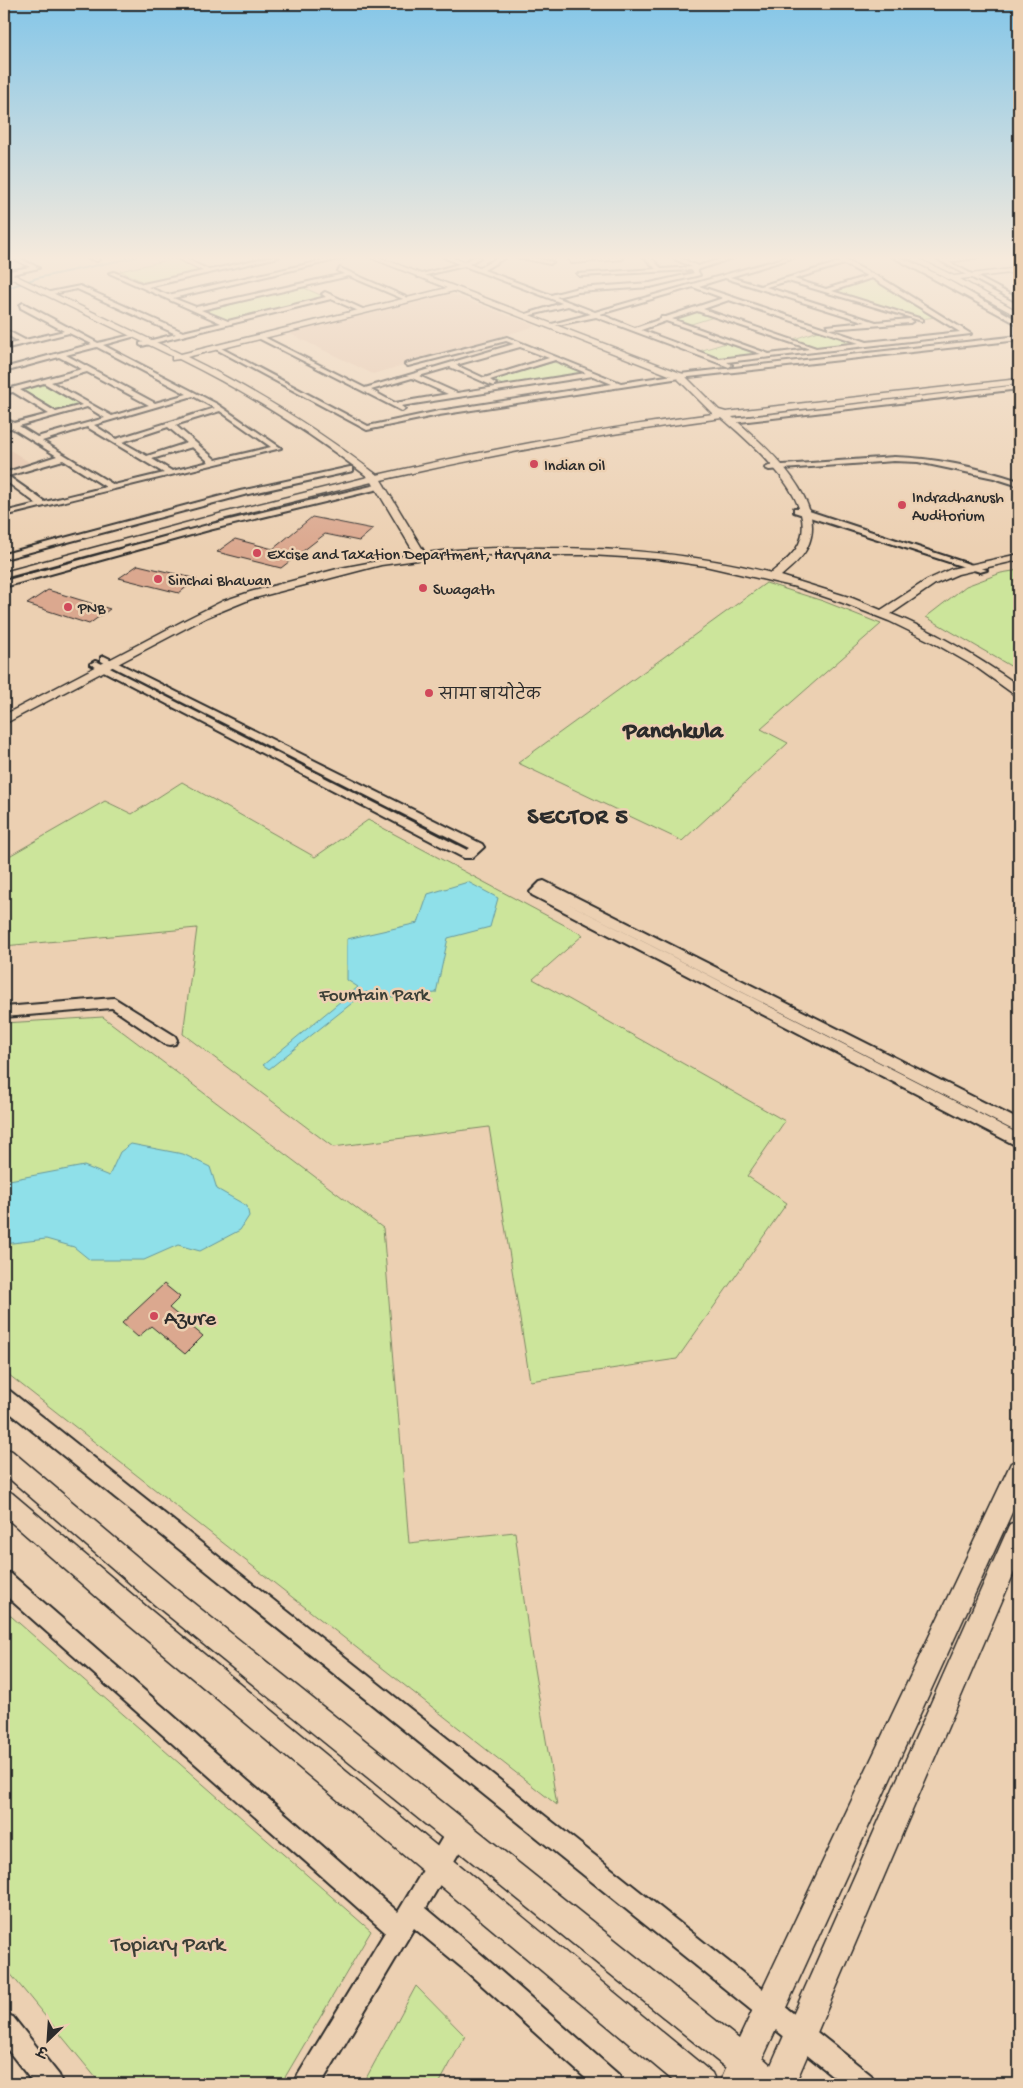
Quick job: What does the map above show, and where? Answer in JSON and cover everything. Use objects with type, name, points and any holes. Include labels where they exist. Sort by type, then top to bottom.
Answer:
[{"type":"street","points":[[4,514],[277,448],[220,409],[118,354]]},
{"type":"street","points":[[169,354],[231,388],[288,423],[366,478]]},
{"type":"street","points":[[176,358],[191,354]]},
{"type":"street","points":[[229,354],[367,428],[418,417],[562,393],[622,386],[680,376],[875,354]]},
{"type":"street","points":[[295,354],[418,417]]},
{"type":"street","points":[[408,364],[444,354]]},
{"type":"street","points":[[365,390],[486,354]]},
{"type":"street","points":[[547,354],[622,386]]},
{"type":"street","points":[[624,354],[680,376],[775,469],[801,499],[807,514],[807,534],[802,547],[769,575]]},
{"type":"street","points":[[702,354],[739,370]]},
{"type":"street","points":[[720,361],[773,354]]},
{"type":"street","points":[[4,370],[60,355],[154,405]]},
{"type":"street","points":[[176,358],[240,387],[324,439],[366,478],[416,555]]},
{"type":"street","points":[[484,380],[556,358]]},
{"type":"street","points":[[450,365],[503,388]]},
{"type":"street","points":[[4,392],[87,370]]},
{"type":"street","points":[[394,406],[594,374]]},
{"type":"street","points":[[4,568],[212,511],[459,459],[591,434],[1019,375]]},
{"type":"street","points":[[414,376],[455,395]]},
{"type":"street","points":[[45,381],[111,418]]},
{"type":"street","points":[[720,415],[1019,382]]},
{"type":"street","points":[[720,415],[1019,387]]},
{"type":"street","points":[[14,390],[55,414]]},
{"type":"street","points":[[36,440],[192,394]]},
{"type":"street","points":[[4,429],[88,405]]},
{"type":"street","points":[[116,441],[220,409]]},
{"type":"street","points":[[720,415],[775,469],[799,514],[798,533],[792,546],[769,575]]},
{"type":"street","points":[[4,420],[112,487]]},
{"type":"street","points":[[169,424],[215,463]]},
{"type":"street","points":[[88,425],[170,473]]},
{"type":"street","points":[[146,459],[193,444]]},
{"type":"street","points":[[4,476],[63,457]]},
{"type":"street","points":[[775,469],[894,459],[918,460],[987,474],[1019,484]]},
{"type":"street","points":[[775,469],[917,462],[947,467],[1019,489]]},
{"type":"street","points":[[4,476],[43,504]]},
{"type":"street","points":[[4,557],[243,493],[366,478]]},
{"type":"street","points":[[4,575],[366,478]]},
{"type":"street","points":[[4,584],[199,530],[366,478]]},
{"type":"street","points":[[797,510],[983,570]]},
{"type":"street","points":[[4,712],[209,612],[241,598],[282,584],[416,555],[523,550],[599,551],[659,556],[769,575],[889,615],[964,648],[1019,684]]},
{"type":"street","points":[[889,615],[931,582],[955,571],[1019,557]]},
{"type":"street","points":[[889,615],[963,575],[1019,563]]},
{"type":"street","points":[[889,615],[959,653],[1019,692]]},
{"type":"street","points":[[103,664],[478,848],[468,855],[103,664]]},
{"type":"street","points":[[4,720],[103,664]]},
{"type":"street","points":[[554,895],[1019,1141]]},
{"type":"street","points":[[584,911],[1019,1127]]},
{"type":"street","points":[[4,1012],[114,1003],[170,1040]]},
{"type":"street","points":[[4,1397],[862,2084]]},
{"type":"street","points":[[4,1459],[164,1596],[458,1833],[740,2074],[770,2084]]},
{"type":"street","points":[[740,2074],[1019,1471]]},
{"type":"street","points":[[4,1501],[139,1617],[701,2084]]},
{"type":"street","points":[[779,2084],[1019,1534]]},
{"type":"street","points":[[4,1581],[405,1920],[474,1963],[610,2084]]},
{"type":"street","points":[[307,2084],[458,1833]]},
{"type":"street","points":[[4,2026],[50,2084]]},
{"type":"shaded area","points":[[332,354],[439,354],[373,374]]},
{"type":"shaded area","points":[[4,446],[32,464],[4,473]]},
{"type":"green space","points":[[703,354],[760,355],[717,359]]},
{"type":"green space","points":[[554,362],[585,374],[505,386],[492,380]]},
{"type":"green space","points":[[42,384],[79,405],[58,411],[21,390]]},
{"type":"green space","points":[[1019,570],[1019,671],[926,617],[966,586],[1001,573]]},
{"type":"green space","points":[[766,583],[823,601],[881,624],[761,729],[788,743],[682,841],[518,763]]},
{"type":"green space","name":"Fountain Park","points":[[182,782],[315,857],[368,820],[583,935],[533,979],[785,1121],[747,1176],[787,1203],[677,1359],[530,1381],[489,1127],[333,1147],[183,1034],[197,928],[4,946],[4,859],[105,801],[132,814]]},
{"type":"green space","points":[[103,1017],[383,1228],[409,1543],[515,1532],[530,1645],[557,1805],[4,1371],[4,1023]]},
{"type":"green space","name":"Topiary Park","points":[[4,1610],[371,1931],[281,2084],[101,2084],[4,1966]]},
{"type":"green space","points":[[416,1986],[465,2036],[439,2084],[363,2084]]},
{"type":"water","points":[[468,882],[498,898],[490,927],[448,938],[436,993],[378,998],[366,992],[269,1069],[263,1065],[358,987],[347,980],[347,939],[418,923],[428,894]]},
{"type":"water","points":[[131,1144],[183,1154],[210,1167],[217,1189],[247,1206],[249,1216],[240,1230],[200,1251],[178,1245],[144,1260],[90,1260],[74,1247],[46,1239],[4,1244],[4,1181],[84,1166],[109,1176],[120,1152]]},
{"type":"building","points":[[312,517],[373,529],[359,541],[325,534],[281,568],[217,552],[235,539],[273,549]]},
{"type":"building","name":"Sinchai Bhawan","points":[[138,565],[197,579],[179,593],[119,578]]},
{"type":"building","name":"PNB","points":[[48,590],[110,609],[89,624],[27,604]]},
{"type":"building","name":"Azure","points":[[164,1284],[180,1297],[169,1308],[203,1336],[185,1354],[151,1326],[138,1337],[122,1323]]},
{"type":"place","name":"Indian Oil","points":[[534,464]]},
{"type":"place","name":"Indradhanush Auditorium","points":[[902,505]]},
{"type":"place","name":"Excise and Taxation Department, Haryana","points":[[257,553]]},
{"type":"place","name":"Sinchai Bhawan","points":[[158,579]]},
{"type":"place","name":"Swagath","points":[[423,588]]},
{"type":"place","name":"PNB","points":[[68,607]]},
{"type":"place","name":"सामा बायोटेक","points":[[429,693]]},
{"type":"place","name":"Azure","points":[[154,1316]]},
{"type":"district","name":"Panchkula","points":[[673,729]]},
{"type":"district","name":"SECTOR 5","points":[[578,815]]}]
